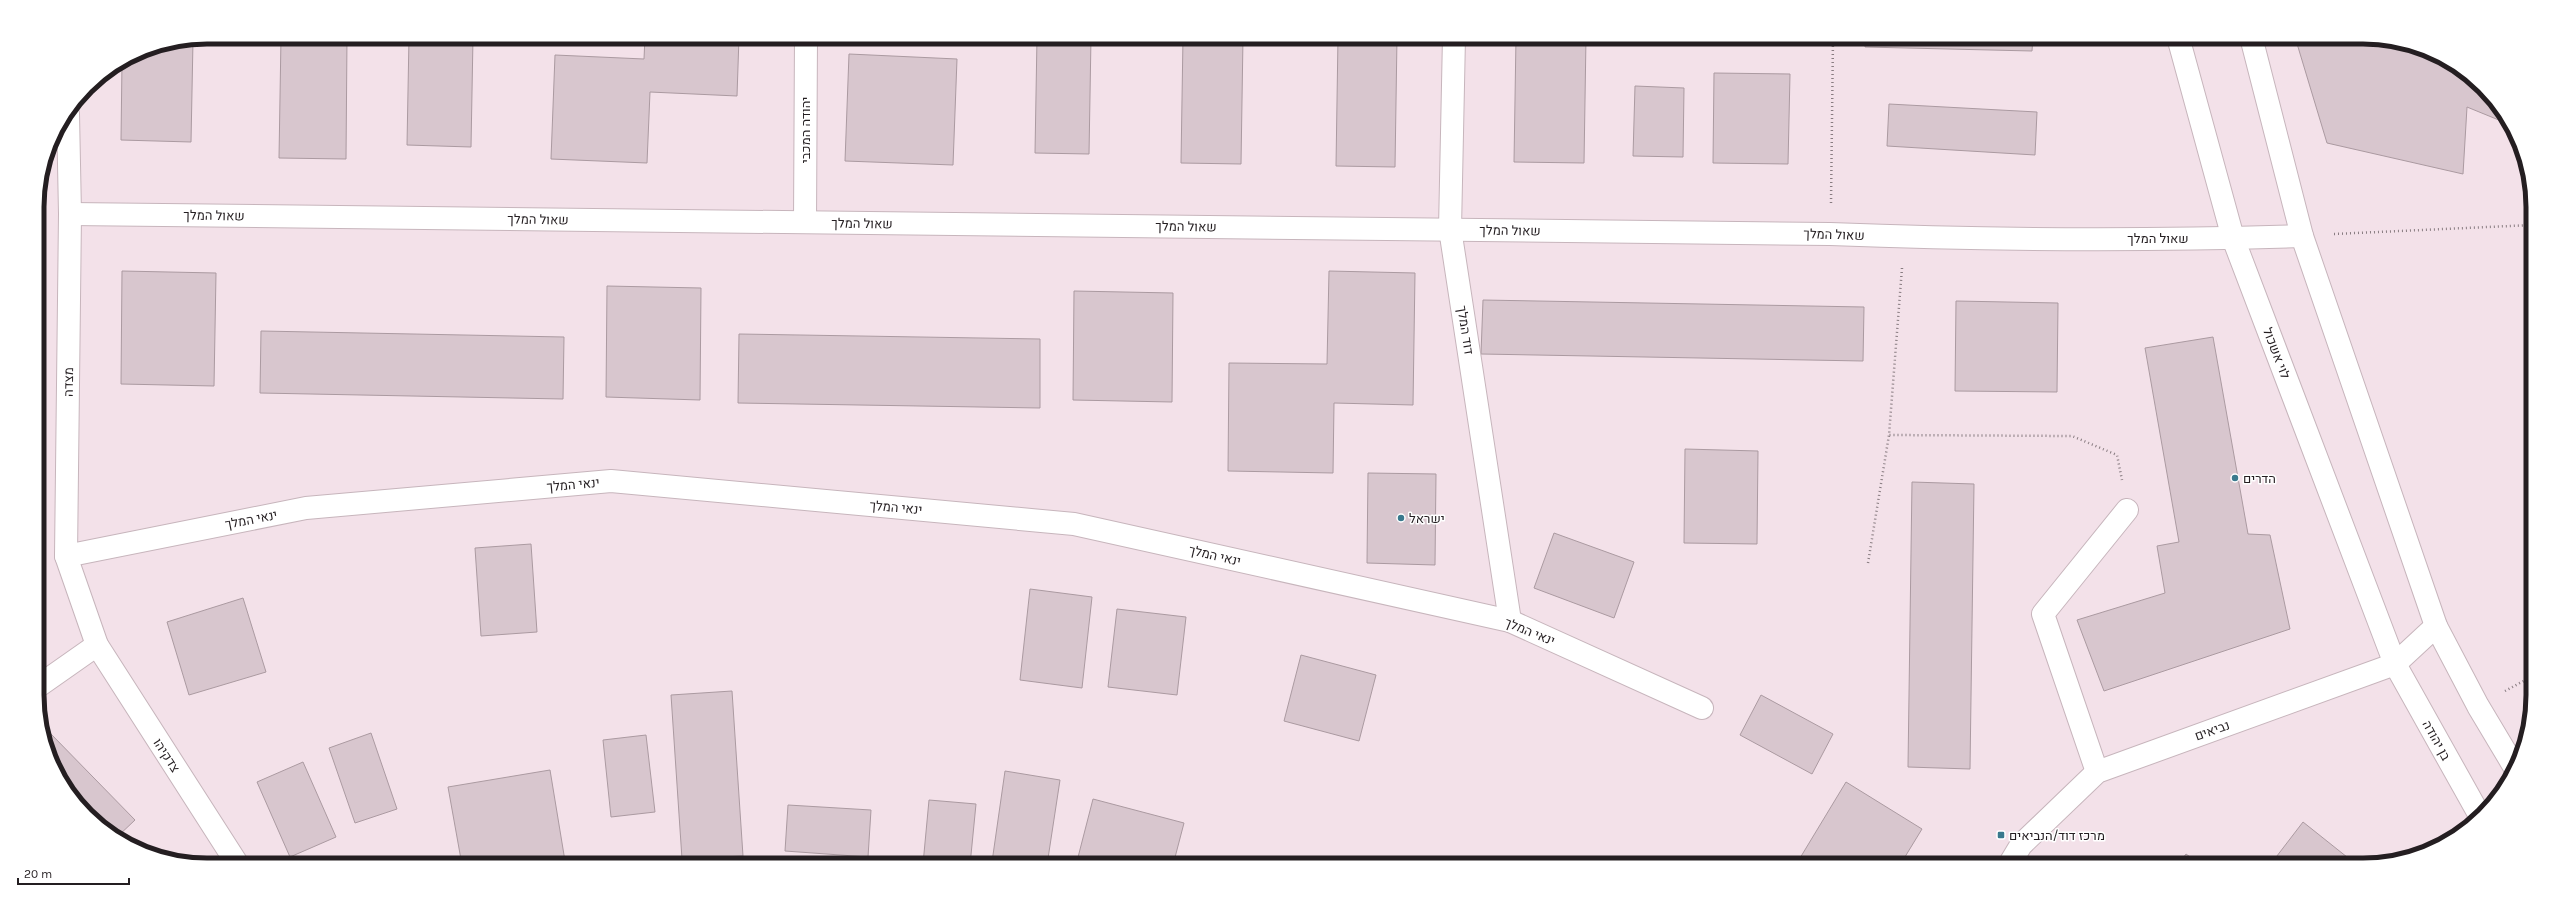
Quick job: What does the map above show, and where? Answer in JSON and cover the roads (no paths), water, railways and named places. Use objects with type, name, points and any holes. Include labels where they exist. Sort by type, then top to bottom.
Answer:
[{"type":"street","name":"יהודה המכבי","points":[[805,222],[806,44]]},
{"type":"street","name":"דוד המלך","points":[[1454,44],[1450,229],[1510,621]]},
{"type":"street","name":"לוי אשכול","points":[[2180,44],[2233,238],[2395,664]]},
{"type":"street","points":[[2253,44],[2302,236],[2436,626],[2478,706],[2512,762]]},
{"type":"street","name":"מצדה","points":[[68,121],[70,214],[66,556],[97,645]]},
{"type":"street","name":"שאול המלך","points":[[70,214],[1450,229],[1830,234],[1904,237],[2233,238],[2302,236]]},
{"type":"street","name":"ינאי המלך","points":[[66,556],[306,508],[611,481],[1074,524],[1510,621],[1702,708]]},
{"type":"street","points":[[2097,772],[2043,614],[2127,510]]},
{"type":"street","name":"נביאים","points":[[2013,858],[2021,845],[2097,772],[2395,664],[2436,626]]},
{"type":"street","points":[[44,682],[97,645]]},
{"type":"street","name":"צדקיהו","points":[[97,645],[234,858]]},
{"type":"street","name":"בן יהודה","points":[[2395,664],[2477,811]]},
{"type":"place","name":"הדרים","points":[[2235,478]]},
{"type":"place","name":"ישראל","points":[[1401,518]]},
{"type":"place","name":"מרכז דוד/הנביאים","points":[[2001,835]]}]
